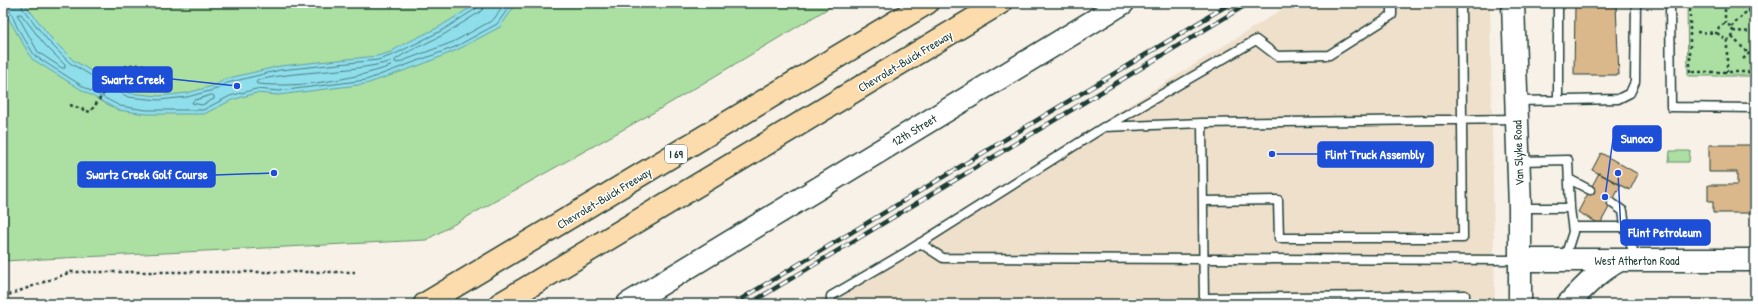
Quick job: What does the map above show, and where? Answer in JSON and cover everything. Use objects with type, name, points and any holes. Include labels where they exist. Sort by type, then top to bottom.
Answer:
[{"type":"highway","name":"Chevrolet-Buick Freeway","points":[[425,304],[926,3]]},
{"type":"highway","name":"Chevrolet-Buick Freeway","points":[[500,304],[1000,3]]},
{"type":"street","name":"12th Street","points":[[628,304],[1122,3]]},
{"type":"street","name":"Van Slyke Road","points":[[1513,3],[1520,208],[1520,304]]},
{"type":"street","name":"West Atherton Road","points":[[1520,260],[1755,260]]},
{"type":"street","points":[[1568,304],[1592,278],[1610,266],[1629,260]]},
{"type":"lane","points":[[831,304],[831,296],[920,243],[1104,127],[1256,40],[1277,56],[1329,55],[1392,15],[1392,3]]},
{"type":"lane","points":[[1203,201],[1278,200],[1279,238],[1463,238],[1461,3]]},
{"type":"lane","points":[[1558,3],[1558,100]]},
{"type":"lane","points":[[1104,127],[1202,123],[1462,120],[1517,110],[1558,100],[1618,99],[1630,94],[1635,82],[1636,3]]},
{"type":"lane","points":[[1670,3],[1671,107],[1755,108]]},
{"type":"lane","points":[[1202,123],[1204,301],[1465,295],[1465,304]]},
{"type":"lane","points":[[1518,161],[1568,160],[1570,208],[1573,232],[1564,260]]},
{"type":"lane","points":[[1569,178],[1590,190]]},
{"type":"lane","points":[[1612,203],[1623,211],[1629,260]]},
{"type":"lane","points":[[1520,208],[1570,208]]},
{"type":"lane","points":[[1573,227],[1626,227]]},
{"type":"lane","points":[[920,243],[943,258],[1520,260]]},
{"type":"path","points":[[1690,3],[1690,72],[1755,72]]},
{"type":"path","points":[[1725,3],[1725,24]]},
{"type":"path","points":[[1731,27],[1755,4]]},
{"type":"path","points":[[1748,10],[1755,16]]},
{"type":"path","points":[[1725,24],[1731,27],[1734,31]]},
{"type":"path","points":[[1717,33],[1719,27],[1725,24]]},
{"type":"path","points":[[1734,31],[1755,32]]},
{"type":"path","points":[[1727,40],[1732,37],[1734,31]]},
{"type":"path","points":[[1697,32],[1717,33],[1722,38],[1727,40]]},
{"type":"path","points":[[1732,37],[1749,54]]},
{"type":"path","points":[[1727,40],[1727,72]]},
{"type":"path","points":[[1743,59],[1755,48]]},
{"type":"path","points":[[70,105],[90,112],[121,70],[128,65],[144,65]]},
{"type":"path","points":[[3,297],[71,272],[355,272]]},
{"type":"shaded area","points":[[1292,3],[1490,3],[1495,304],[812,304]]},
{"type":"green space","points":[[3,3],[837,3],[665,106],[426,240],[3,261]]},
{"type":"green space","points":[[1687,3],[1755,3],[1755,76],[1688,76]]},
{"type":"green space","points":[[1670,151],[1690,151],[1689,162],[1669,162]]},
{"type":"water","points":[[3,3],[24,3],[52,39],[73,60],[128,93],[159,96],[187,93],[216,85],[225,79],[280,66],[377,56],[391,52],[439,27],[478,3],[517,3],[500,27],[457,50],[423,64],[366,84],[278,95],[256,93],[232,100],[204,114],[146,114],[118,110],[85,92],[32,59],[3,9]]},
{"type":"building","points":[[1616,5],[1619,75],[1574,75],[1575,6]]},
{"type":"building","points":[[1709,145],[1755,145],[1755,213],[1713,213],[1713,201],[1708,201],[1708,185],[1737,185],[1737,172],[1709,172]]},
{"type":"building","points":[[1601,153],[1638,174],[1630,190],[1592,170]]},
{"type":"building","points":[[1599,173],[1621,185],[1600,224],[1578,212]]},
{"type":"railway","points":[[733,304],[1231,3]]},
{"type":"railway","points":[[749,304],[1249,3]]},
{"type":"place","name":"Swartz Creek","points":[[237,86]]},
{"type":"place","name":"Flint Truck Assembly","points":[[1272,154]]},
{"type":"place","name":"Swartz Creek Golf Course","points":[[274,173]]},
{"type":"place","name":"Flint Petroleum","points":[[1618,173]]},
{"type":"place","name":"Sunoco","points":[[1605,197]]}]
